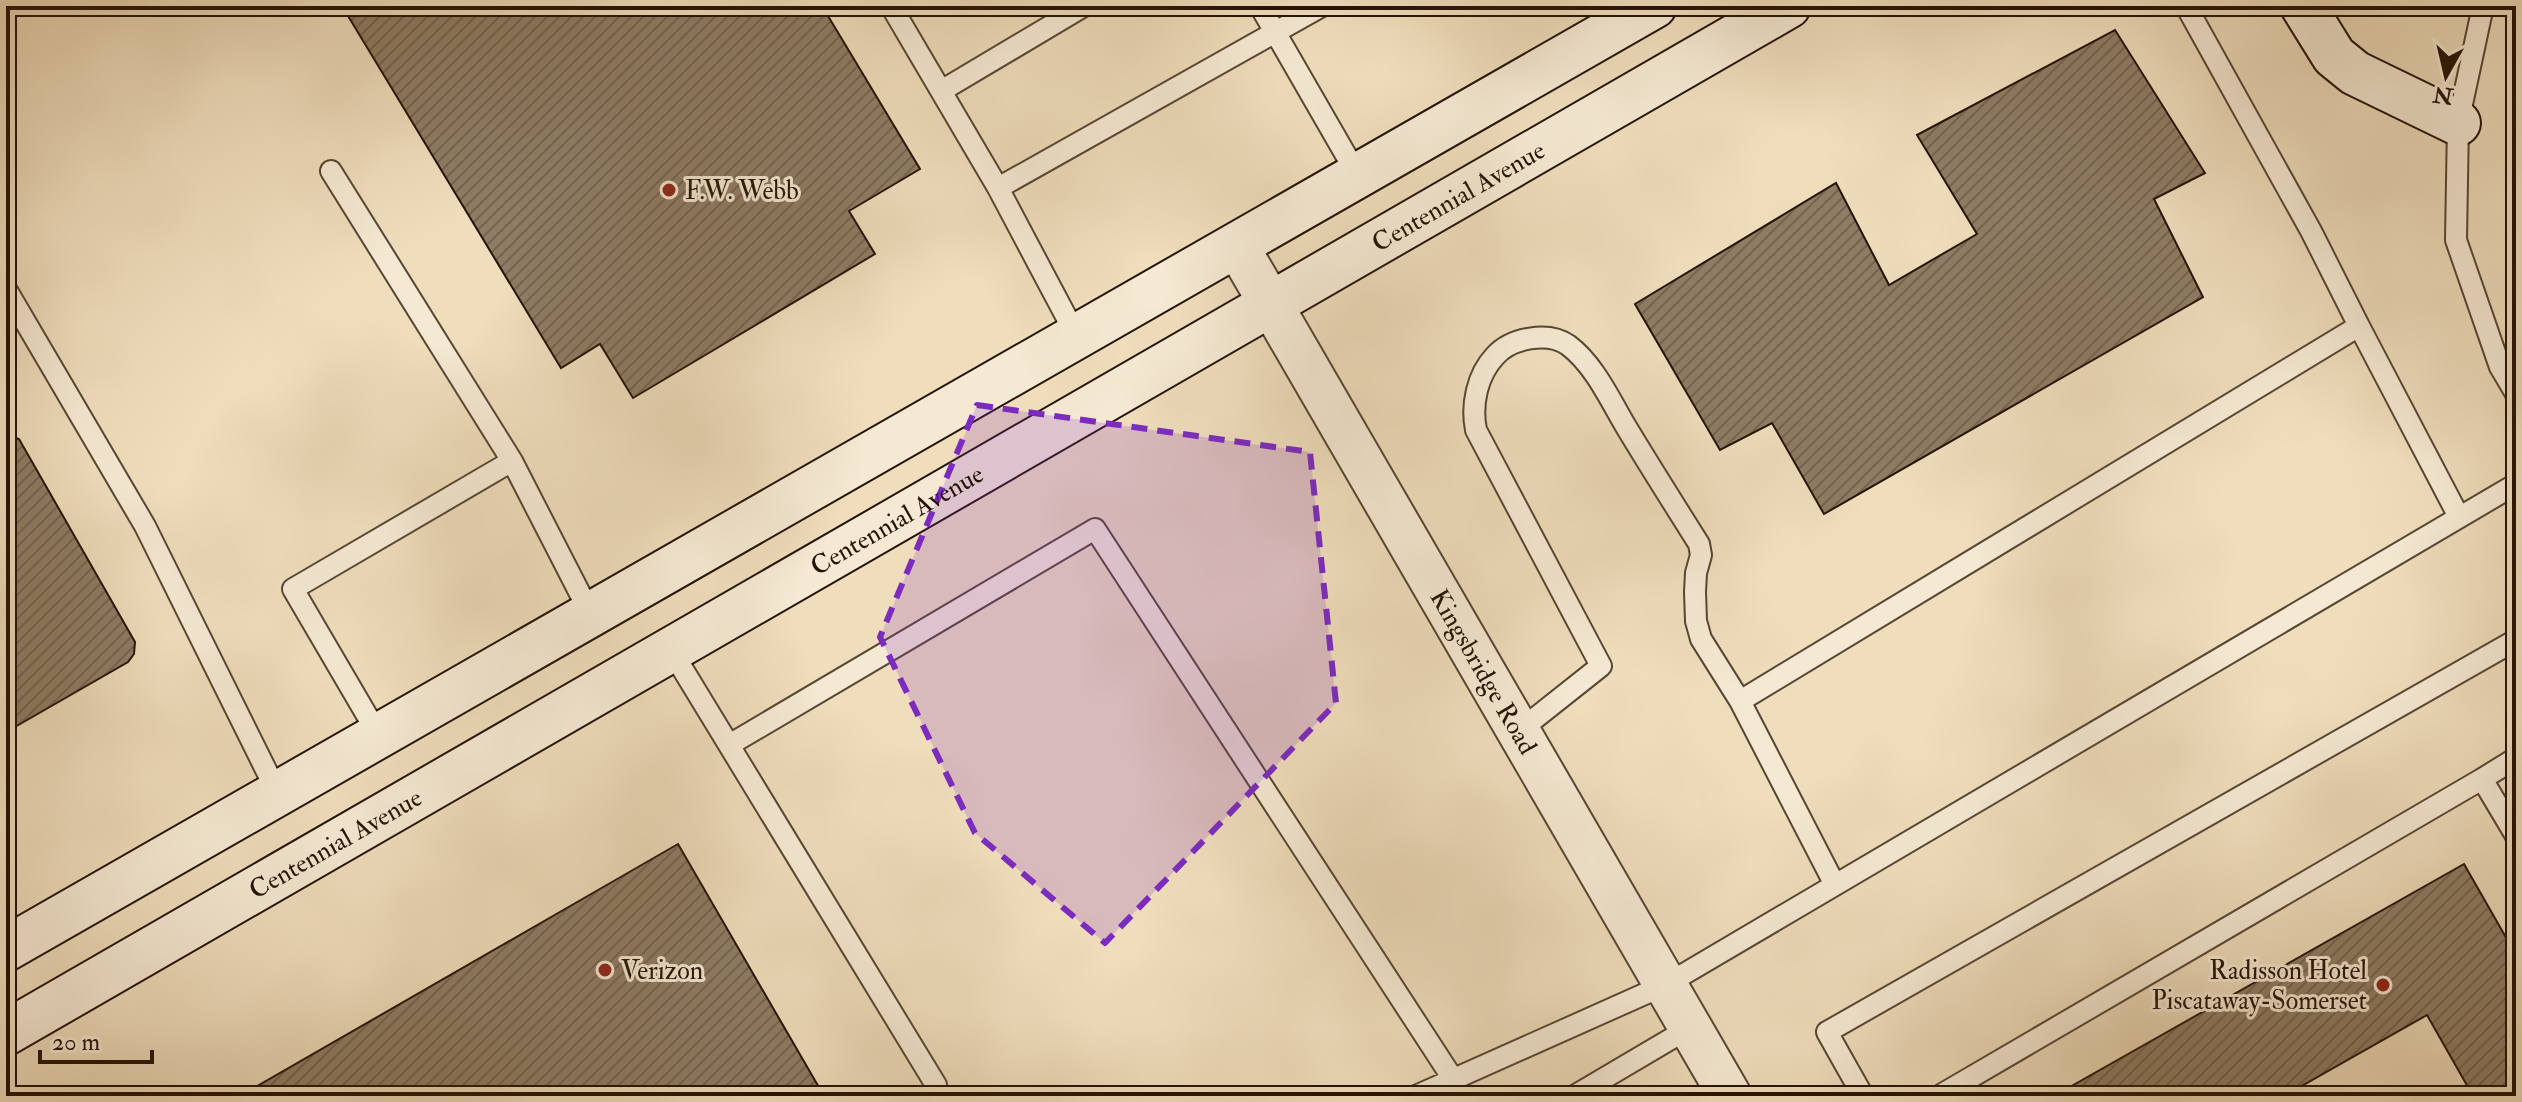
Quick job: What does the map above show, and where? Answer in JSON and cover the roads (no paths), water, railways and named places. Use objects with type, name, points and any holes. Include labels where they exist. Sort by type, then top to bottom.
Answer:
[{"type":"main road","points":[[6,949],[1654,6]]},
{"type":"main road","name":"Centennial Avenue","points":[[6,1033],[1788,6]]},
{"type":"main road","points":[[2303,6],[2334,56],[2355,73],[2458,123]]},
{"type":"street","name":"Kingsbridge Road","points":[[1237,246],[1730,1096]]},
{"type":"lane","points":[[891,6],[998,188],[1077,337]]},
{"type":"lane","points":[[941,91],[1084,6]]},
{"type":"lane","points":[[1260,6],[1358,176]]},
{"type":"lane","points":[[998,188],[1322,6]]},
{"type":"lane","points":[[2186,6],[2311,231],[2459,517]]},
{"type":"lane","points":[[2483,6],[2458,123],[2456,240],[2500,367],[2516,394]]},
{"type":"lane","points":[[331,171],[512,461],[591,615]]},
{"type":"lane","points":[[6,289],[145,526],[278,794]]},
{"type":"lane","points":[[1740,701],[2359,326]]},
{"type":"lane","points":[[1519,731],[1601,666],[1476,430],[1474,419],[1477,385],[1489,362],[1501,349],[1524,340],[1547,337],[1567,344],[1594,375],[1699,544],[1701,555],[1695,592],[1696,621],[1701,639],[1740,701],[1835,885]]},
{"type":"lane","points":[[379,736],[293,589],[512,461]]},
{"type":"lane","points":[[1416,1096],[1667,984],[2516,484]]},
{"type":"lane","points":[[729,745],[1095,529],[1453,1079]]},
{"type":"lane","points":[[1863,1096],[1827,1032],[2516,640]]},
{"type":"lane","points":[[671,650],[936,1085]]},
{"type":"lane","points":[[1939,1096],[2516,758]]},
{"type":"lane","points":[[2482,779],[2516,836]]},
{"type":"lane","points":[[1574,1096],[1691,1027]]},
{"type":"place","name":"F.W. Webb","points":[[669,190]]},
{"type":"place","name":"Verizon","points":[[605,970]]},
{"type":"place","name":"Radisson Hotel Piscataway-Somerset","points":[[2383,985]]}]
